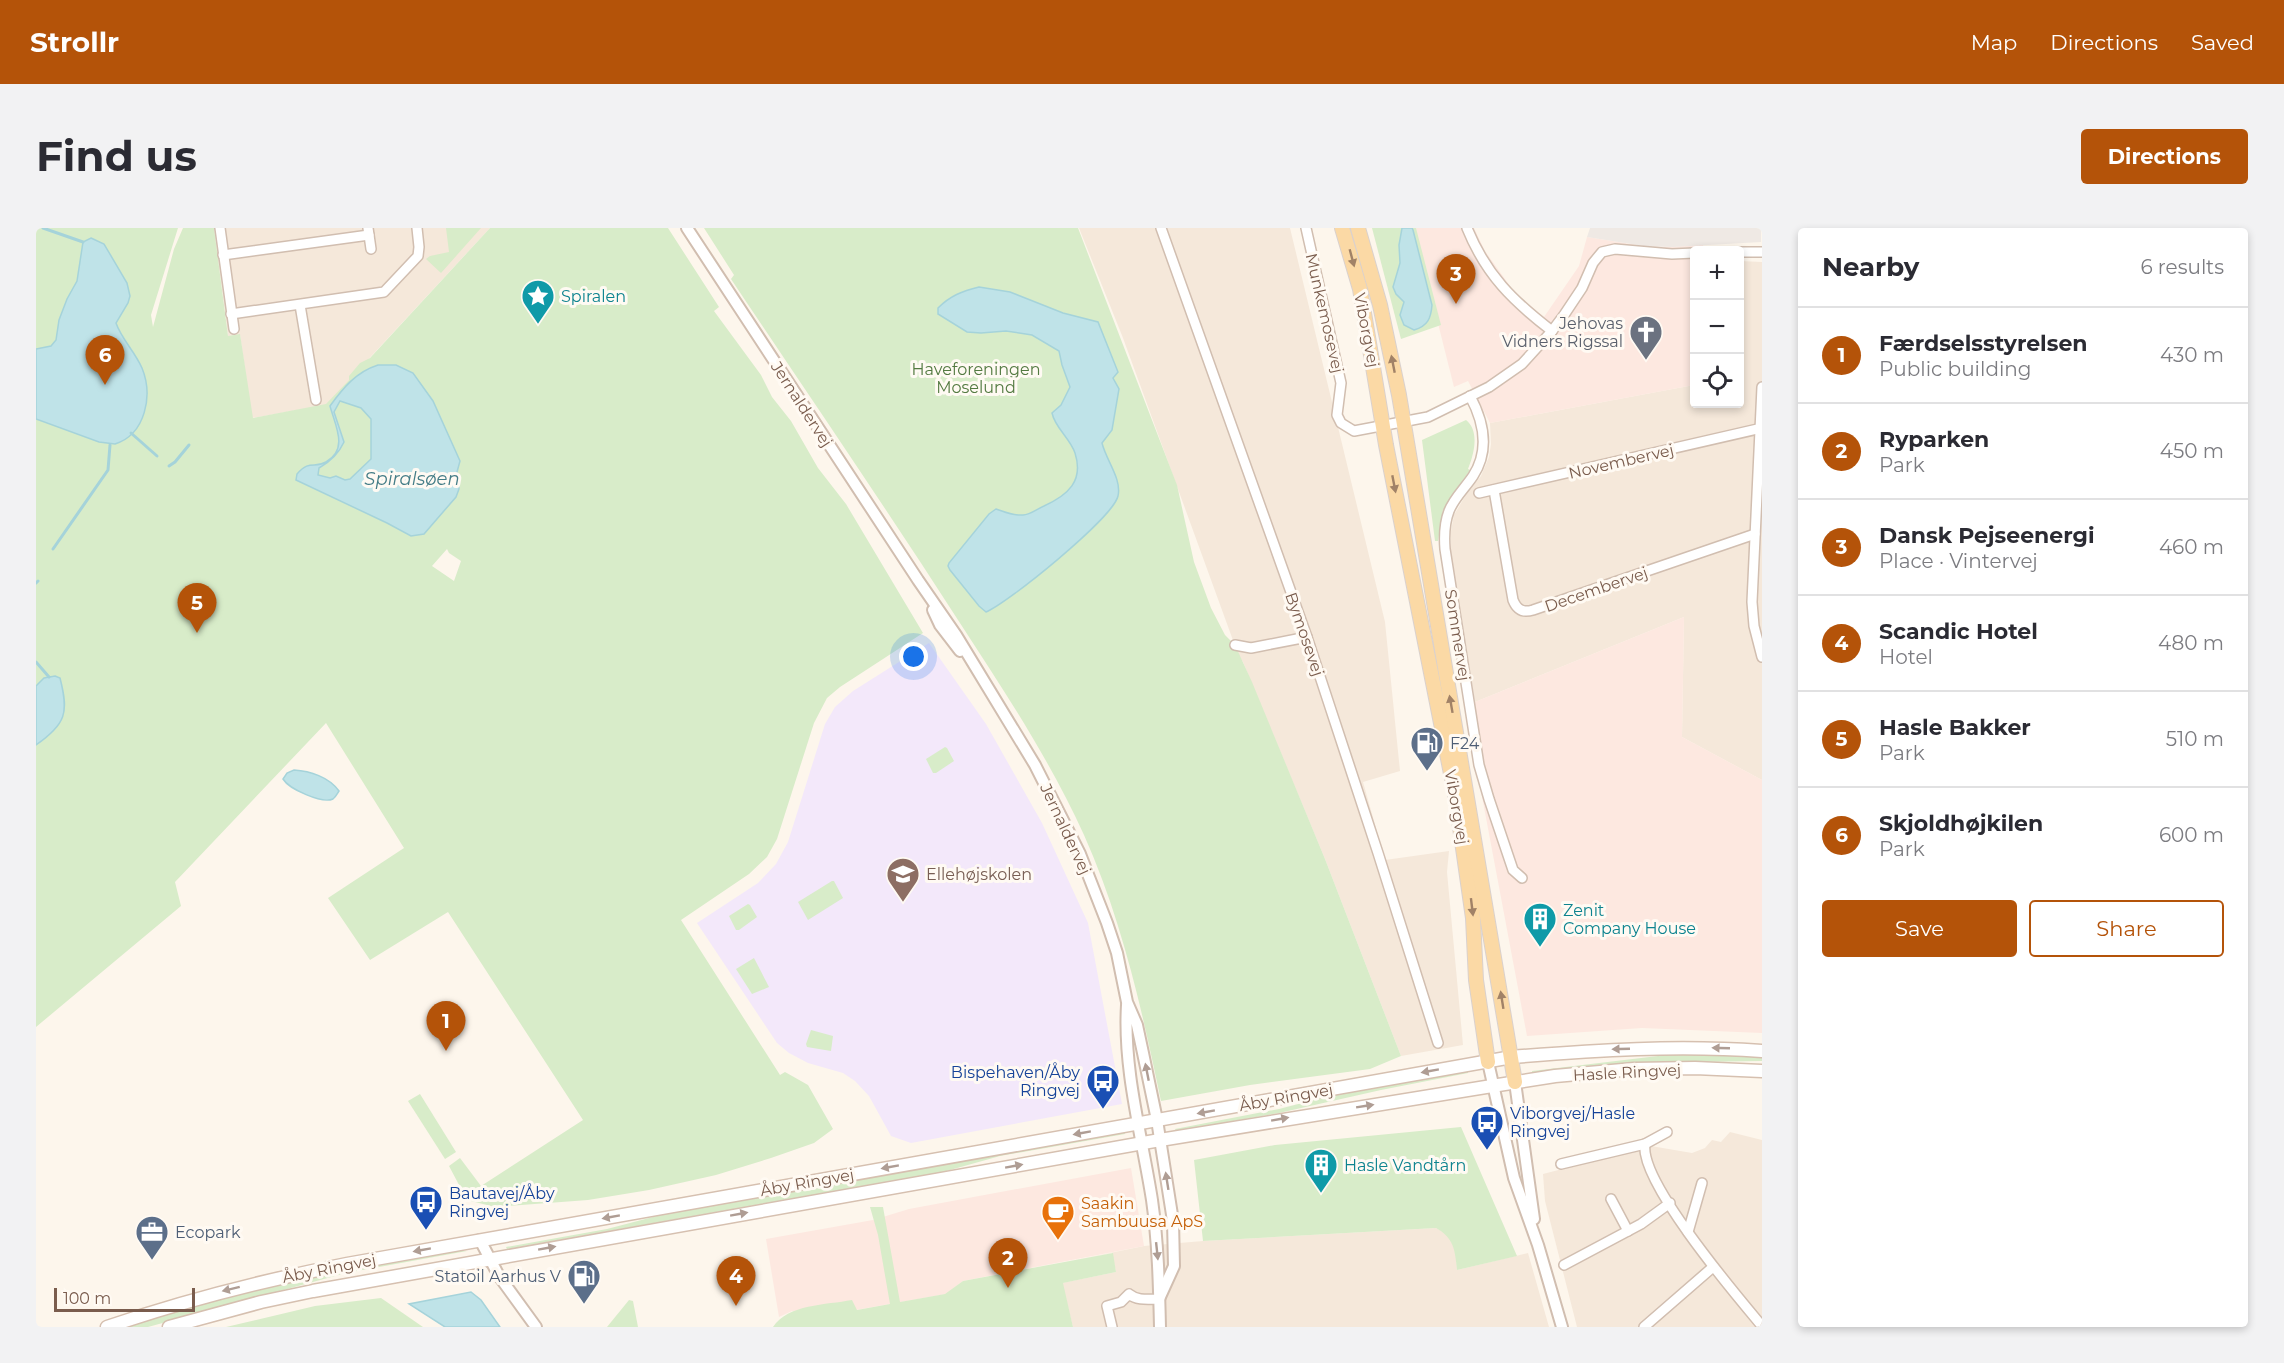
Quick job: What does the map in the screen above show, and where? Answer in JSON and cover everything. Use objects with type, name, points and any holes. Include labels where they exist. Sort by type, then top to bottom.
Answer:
[{"type":"main road","name":"Viborgvej","points":[[1342,228],[1360,289],[1383,426],[1459,819],[1473,918],[1476,980],[1488,1062]]},
{"type":"main road","name":"Viborgvej","points":[[1358,228],[1391,352],[1515,1082]]},
{"type":"main road","name":"Hasle Ringvej","points":[[1512,1058],[1604,1049],[1680,1047],[1762,1051]]},
{"type":"main road","name":"Åby Ringvej","points":[[107,1327],[201,1297],[258,1282],[356,1262],[1512,1058]]},
{"type":"main road","name":"Hasle Ringvej","points":[[1492,1086],[1555,1076],[1634,1069],[1695,1068],[1762,1071]]},
{"type":"main road","name":"Åby Ringvej","points":[[169,1327],[302,1293],[489,1258],[1160,1140],[1492,1086]]},
{"type":"street","points":[[220,228],[234,329]]},
{"type":"street","points":[[231,314],[384,292],[419,254],[417,228]]},
{"type":"street","name":"Jernaldervej","points":[[687,228],[918,580],[940,625],[976,669],[1020,739],[1080,854],[1110,933],[1127,1002],[1137,1025],[1157,1120],[1174,1223],[1174,1266],[1159,1299]]},
{"type":"street","name":"Bymosevej","points":[[1161,228],[1307,638],[1438,1043]]},
{"type":"street","name":"Munkemosevej","points":[[1306,228],[1341,383],[1337,415],[1341,423],[1354,431],[1383,426]]},
{"type":"street","points":[[1467,228],[1479,254],[1499,284],[1512,298],[1552,331]]},
{"type":"street","points":[[223,255],[368,231],[371,249]]},
{"type":"street","points":[[1383,426],[1428,417],[1489,387],[1522,364],[1574,302],[1593,263],[1602,252],[1615,249],[1690,253]]},
{"type":"street","points":[[1744,252],[1762,252]]},
{"type":"street","points":[[300,305],[316,400]]},
{"type":"street","points":[[1762,387],[1752,602],[1762,657]]},
{"type":"street","name":"Sommervej","points":[[1470,396],[1482,425],[1483,451],[1476,472],[1449,510],[1444,529],[1445,549],[1482,775],[1513,870],[1522,878]]},
{"type":"street","name":"Novembervej","points":[[1479,493],[1761,428]]},
{"type":"street","name":"Decembervej","points":[[1494,490],[1513,600],[1516,607],[1523,612],[1755,534]]},
{"type":"street","points":[[1234,645],[1251,648],[1307,638]]},
{"type":"street","name":"Jernaldervej","points":[[1127,1002],[1127,1053],[1143,1143],[1160,1272],[1160,1327]]},
{"type":"street","name":"Viborgvej","points":[[1488,1062],[1514,1178],[1538,1245],[1562,1327]]},
{"type":"street","name":"Viborgvej","points":[[1515,1082],[1538,1245]]},
{"type":"street","points":[[1561,1164],[1645,1143],[1667,1132]]},
{"type":"street","points":[[1645,1143],[1645,1159],[1688,1232],[1713,1267],[1762,1326]]},
{"type":"street","points":[[1688,1232],[1702,1183]]},
{"type":"street","points":[[1611,1198],[1628,1231]]},
{"type":"street","points":[[1564,1265],[1628,1231],[1670,1203]]},
{"type":"street","points":[[480,1240],[501,1279],[536,1327]]},
{"type":"street","points":[[1644,1327],[1713,1267]]},
{"type":"street","points":[[1112,1327],[1107,1306],[1121,1302],[1129,1294],[1140,1299],[1159,1299]]},
{"type":"shaded area","points":[[214,228],[490,228],[326,405],[252,418],[240,335],[228,336]]},
{"type":"shaded area","points":[[1079,228],[1290,228],[1385,622],[1400,771],[1363,782],[1385,860],[1449,851],[1447,872],[1463,1045],[1401,1056],[1325,859],[1238,654],[1123,338]]},
{"type":"shaded area","points":[[1414,228],[1474,228],[1485,251],[1515,293],[1544,317],[1579,266],[1587,237],[1644,246],[1673,247],[1703,244],[1703,246],[1690,246],[1690,386],[1490,423],[1468,381],[1454,387]]},
{"type":"shaded area","points":[[1590,228],[1761,228],[1761,242],[1673,247],[1644,246],[1587,237]]},
{"type":"shaded area","points":[[1744,261],[1762,262],[1762,780],[1682,737],[1684,617],[1475,702],[1451,553],[1451,531],[1454,515],[1467,493],[1481,476],[1489,457],[1490,423],[1690,386],[1690,408],[1744,408]]},
{"type":"shaded area","points":[[1684,617],[1682,737],[1762,780],[1762,1033],[1642,1028],[1527,1036],[1465,706]]},
{"type":"shaded area","name":"Ellehøjskolen","points":[[929,643],[986,724],[1042,823],[1088,923],[1122,1104],[911,1143],[891,1136],[869,1096],[855,1081],[843,1073],[808,1063],[789,1053],[777,1043],[697,923],[758,883],[776,864],[788,842],[825,724],[835,707],[853,691]]},
{"type":"shaded area","points":[[1730,1132],[1762,1140],[1762,1327],[1577,1327],[1545,1201],[1543,1174],[1651,1146],[1692,1153],[1705,1148],[1712,1140],[1721,1142]]},
{"type":"shaded area","points":[[1131,1168],[1144,1246],[963,1281],[946,1294],[856,1310],[792,1311],[779,1317],[766,1239],[873,1220],[909,1209]]},
{"type":"shaded area","points":[[1436,1228],[1447,1234],[1455,1246],[1457,1270],[1528,1253],[1549,1327],[1073,1327],[1062,1283],[1116,1272],[1112,1253],[1056,1264],[1144,1246]]},
{"type":"green space","points":[[36,228],[178,228],[151,315],[153,327],[174,249],[183,228],[214,228],[228,336],[240,334],[253,418],[326,404],[349,380],[349,376],[360,363],[370,358],[490,228],[668,228],[719,307],[714,311],[761,375],[772,397],[791,421],[818,468],[846,504],[923,633],[840,687],[827,698],[814,723],[777,839],[767,857],[749,874],[681,920],[780,1075],[785,1072],[808,1085],[833,1129],[814,1143],[771,1158],[716,1175],[649,1190],[588,1200],[495,1207],[467,1200],[449,1166],[460,1158],[481,1186],[583,1120],[448,912],[370,960],[328,898],[404,848],[326,723],[175,882],[181,906],[36,1027]],"holes":[[[447,549],[461,561],[454,581],[432,566]]]},
{"type":"green space","points":[[446,228],[481,228],[441,273],[426,259],[449,252]]},
{"type":"green space","name":"Haveforeningen Moselund","points":[[704,228],[1078,228],[1177,485],[1194,562],[1211,608],[1225,635],[1235,645],[1252,682],[1325,859],[1401,1056],[1370,1069],[1250,1085],[1161,1101],[1130,966],[1120,933],[1097,867],[1071,807],[1009,699],[731,279],[734,275]]},
{"type":"green space","points":[[1372,228],[1416,228],[1441,325],[1401,339]]},
{"type":"green space","points":[[1466,420],[1473,430],[1475,443],[1468,469],[1470,470],[1443,510],[1438,541],[1435,541],[1422,440]]},
{"type":"green space","points":[[945,747],[954,761],[933,773],[926,759]]},
{"type":"green space","points":[[832,881],[843,898],[808,920],[798,902]]},
{"type":"green space","points":[[748,904],[757,917],[736,930],[729,916]]},
{"type":"green space","points":[[754,958],[769,987],[752,994],[736,969]]},
{"type":"green space","points":[[811,1030],[833,1036],[831,1051],[807,1047]]},
{"type":"green space","points":[[1683,1053],[1762,1057],[1762,1061],[1629,1063],[1532,1073],[1532,1071]]},
{"type":"green space","points":[[1468,1071],[1468,1073],[1279,1113],[1176,1131],[1175,1129],[1279,1109],[1333,1095]]},
{"type":"green space","points":[[420,1094],[456,1152],[445,1159],[408,1101]]},
{"type":"green space","points":[[1461,1127],[1517,1256],[1457,1270],[1450,1240],[1436,1228],[1203,1241],[1194,1160],[1275,1145]]},
{"type":"green space","points":[[1124,1131],[1125,1134],[1000,1156],[943,1172],[507,1249],[506,1247],[607,1229],[676,1211]]},
{"type":"green space","points":[[870,1207],[883,1207],[900,1302],[945,1294],[963,1281],[1113,1253],[1116,1272],[1063,1283],[1073,1327],[773,1327],[788,1314],[808,1307],[852,1300],[857,1310],[890,1304],[878,1235]]},
{"type":"green space","points":[[452,1251],[467,1251],[346,1273],[148,1327],[125,1327],[257,1289],[360,1267]]},
{"type":"green space","points":[[381,1298],[423,1327],[226,1327],[315,1306]]},
{"type":"green space","points":[[629,1300],[633,1301],[638,1327],[607,1327]]},
{"type":"water","points":[[1402,228],[1413,230],[1432,305],[1428,321],[1414,330],[1404,325],[1400,315],[1404,302],[1393,287],[1400,263],[1399,245]]},
{"type":"water","points":[[91,238],[104,244],[127,283],[130,296],[116,323],[142,368],[147,390],[140,423],[126,439],[115,444],[99,442],[36,419],[36,349],[51,346],[56,340],[59,320],[77,281],[83,242]]},
{"type":"water","points":[[979,287],[1010,292],[1063,313],[1098,322],[1118,372],[1113,378],[1119,389],[1112,430],[1102,443],[1118,483],[1118,496],[1112,507],[1058,559],[1015,593],[986,612],[950,570],[949,563],[989,514],[996,509],[1026,515],[1053,502],[1067,492],[1075,479],[1077,463],[1073,448],[1052,413],[1061,405],[1070,387],[1059,351],[1032,335],[1006,331],[967,332],[938,314],[938,308],[947,300]]},
{"type":"water","name":"Spiralsøen","points":[[378,365],[396,365],[413,373],[433,401],[460,461],[457,472],[459,489],[456,497],[424,534],[411,536],[296,480],[301,469],[309,465],[322,464],[333,457],[339,444],[330,406],[351,381]],"holes":[[[340,401],[361,408],[371,419],[371,459],[350,479],[318,475],[319,468],[334,457],[344,442],[334,412]]]},
{"type":"water","points":[[55,676],[60,678],[63,690],[63,717],[54,731],[36,745],[36,686],[44,678]]},
{"type":"water","points":[[294,770],[319,776],[339,791],[333,799],[328,800],[306,795],[283,779],[287,773]]},
{"type":"water","points":[[471,1292],[481,1300],[500,1327],[445,1327],[409,1304]]},
{"type":"waterway","points":[[43,228],[83,242]]},
{"type":"waterway","points":[[131,433],[157,456]]},
{"type":"waterway","points":[[53,549],[108,470],[110,445]]},
{"type":"waterway","points":[[169,466],[189,445]]},
{"type":"waterway","points":[[36,662],[49,677]]},
{"type":"place","name":"Dansk Pejseenergi","points":[[1456,304]]},
{"type":"place","name":"Spiralen","points":[[538,325]]},
{"type":"place","name":"Jehovas Vidners Rigssal","points":[[1646,361]]},
{"type":"place","name":"Skjoldhøjkilen","points":[[105,385]]},
{"type":"place","name":"Hasle Bakker","points":[[197,633]]},
{"type":"place","name":"F24","points":[[1427,772]]},
{"type":"place","name":"Ellehøjskolen","points":[[903,903]]},
{"type":"place","name":"Zenit Company House","points":[[1540,948]]},
{"type":"place","name":"Færdselsstyrelsen","points":[[446,1051]]},
{"type":"place","name":"Bispehaven/Åby Ringvej","points":[[1103,1110]]},
{"type":"place","name":"Viborgvej/Hasle Ringvej","points":[[1487,1151]]},
{"type":"place","name":"Hasle Vandtårn","points":[[1321,1194]]},
{"type":"place","name":"Bautavej/Åby Ringvej","points":[[426,1231]]},
{"type":"place","name":"Saakin Sambuusa ApS","points":[[1058,1241]]},
{"type":"place","name":"Ecopark","points":[[152,1261]]},
{"type":"place","name":"Ryparken","points":[[1008,1288]]},
{"type":"place","name":"Statoil Aarhus V","points":[[584,1305]]},
{"type":"place","name":"Scandic Hotel","points":[[736,1306]]}]
